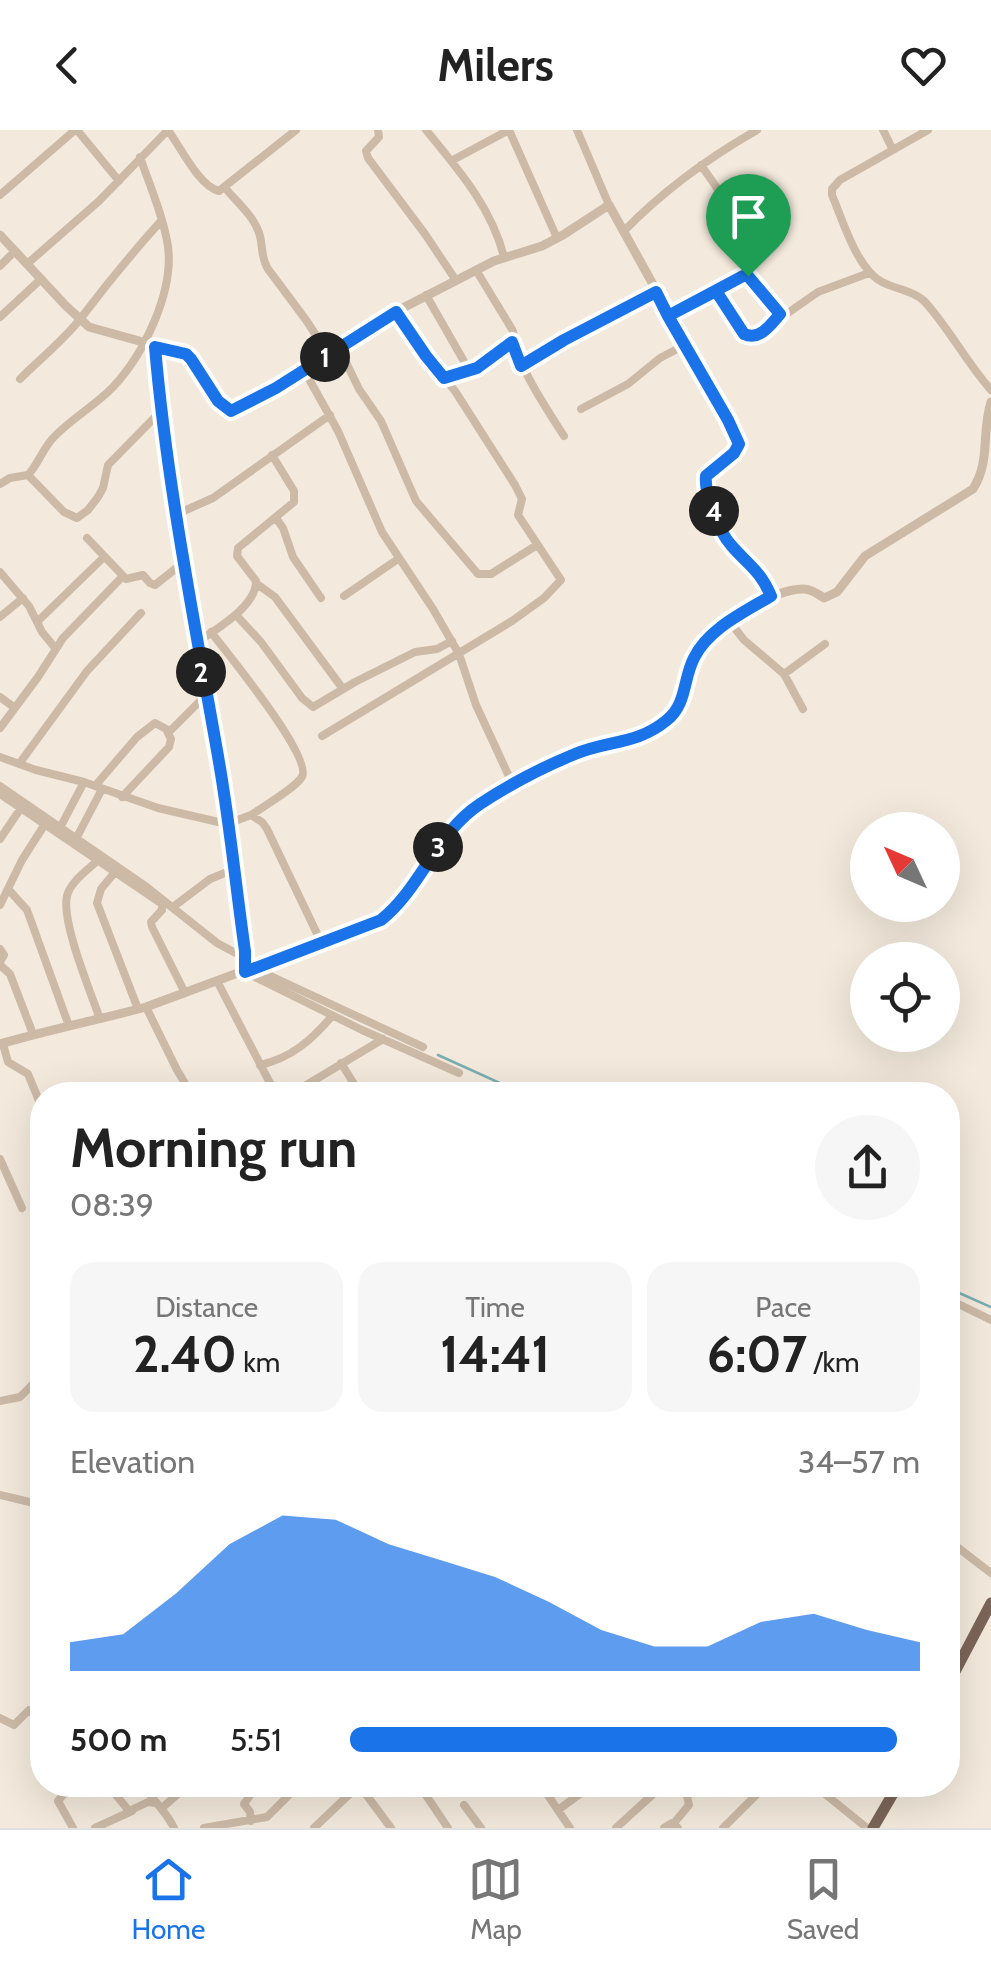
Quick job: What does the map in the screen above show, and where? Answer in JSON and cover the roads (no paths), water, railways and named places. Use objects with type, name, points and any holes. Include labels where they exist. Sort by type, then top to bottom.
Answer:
[{"type":"main road","points":[[960,1662],[991,1604]]},
{"type":"main road","points":[[870,1828],[890,1797]]},
{"type":"street","points":[[0,195],[76,130],[120,180]]},
{"type":"street","points":[[27,264],[120,180],[168,130],[205,184],[214,190],[225,188],[296,130]]},
{"type":"street","points":[[378,130],[379,138],[366,151],[368,158],[456,279]]},
{"type":"street","points":[[426,130],[474,191],[488,214],[504,257]]},
{"type":"street","points":[[451,161],[509,130],[558,238]]},
{"type":"street","points":[[577,130],[609,205],[739,444],[704,481],[728,542],[754,567],[771,596]]},
{"type":"street","points":[[624,231],[701,165],[757,130]]},
{"type":"street","points":[[883,130],[893,150]]},
{"type":"street","points":[[928,130],[840,180],[832,190],[869,273],[922,298],[991,390]]},
{"type":"street","points":[[140,157],[168,246],[150,345],[249,970],[332,1016],[459,1074]]},
{"type":"street","points":[[701,165],[726,201],[720,221],[748,276],[780,314]]},
{"type":"street","points":[[225,188],[254,224],[262,241],[263,262],[329,355]]},
{"type":"street","points":[[0,235],[89,328],[186,354],[218,401],[231,411],[426,295],[504,257],[542,246],[609,205]]},
{"type":"street","points":[[20,380],[80,320],[161,221]]},
{"type":"street","points":[[0,266],[15,252]]},
{"type":"street","points":[[476,270],[514,331],[512,342],[534,391],[564,436]]},
{"type":"street","points":[[716,291],[747,336],[760,334],[780,314],[790,313],[818,292],[869,273]]},
{"type":"street","points":[[668,316],[748,276]]},
{"type":"street","points":[[0,317],[41,280]]},
{"type":"street","points":[[521,366],[656,292]]},
{"type":"street","points":[[426,295],[469,370]]},
{"type":"street","points":[[322,736],[512,621],[560,584],[560,576],[518,515],[521,494],[478,425],[396,312]]},
{"type":"street","points":[[444,378],[486,363],[512,342]]},
{"type":"street","points":[[580,409],[628,384],[685,344]]},
{"type":"street","points":[[0,484],[28,474],[52,438],[109,391],[150,345]]},
{"type":"street","points":[[338,348],[381,421],[416,501],[478,574],[491,574],[537,544]]},
{"type":"street","points":[[304,370],[330,415],[382,532],[452,642],[512,785]]},
{"type":"street","points":[[31,1082],[28,1074],[8,1062],[2,1044],[142,1008],[381,920],[415,882],[442,839],[477,806],[578,752],[639,738],[662,724],[679,707],[695,654],[711,636],[771,596],[806,589],[824,598],[830,596],[865,556],[973,489],[988,459],[987,416],[991,402]]},
{"type":"street","points":[[28,474],[64,512],[77,518],[98,498],[108,465],[162,410]]},
{"type":"street","points":[[177,514],[212,498],[330,415]]},
{"type":"street","points":[[272,455],[290,482],[294,497],[290,507],[236,552],[257,584],[274,597],[344,690]]},
{"type":"street","points":[[276,518],[290,552],[321,598]]},
{"type":"street","points":[[87,538],[129,580],[142,575],[155,585],[184,562]]},
{"type":"street","points":[[37,622],[104,556]]},
{"type":"street","points":[[344,596],[398,559]]},
{"type":"street","points":[[0,572],[56,648]]},
{"type":"street","points":[[0,728],[70,629],[123,576]]},
{"type":"street","points":[[196,643],[236,615],[252,597],[257,584]]},
{"type":"street","points":[[0,617],[22,598]]},
{"type":"street","points":[[18,764],[87,671],[141,613]]},
{"type":"street","points":[[236,615],[310,706],[317,706],[415,652],[452,642]]},
{"type":"street","points":[[730,622],[744,640],[784,674],[804,709]]},
{"type":"street","points":[[0,757],[158,808],[227,824],[252,816],[300,780],[304,767],[282,726],[211,632]]},
{"type":"street","points":[[784,674],[825,644]]},
{"type":"street","points":[[167,730],[175,728],[206,696]]},
{"type":"street","points":[[0,697],[15,708]]},
{"type":"street","points":[[78,837],[98,788],[150,725],[161,725],[167,730],[169,747],[122,797]]},
{"type":"street","points":[[61,826],[84,782]]},
{"type":"street","points":[[0,790],[78,837],[217,943],[245,958]]},
{"type":"street","points":[[0,790],[162,904],[152,927],[185,993]]},
{"type":"street","points":[[0,838],[21,808]]},
{"type":"street","points":[[252,816],[267,829],[321,942]]},
{"type":"street","points":[[0,905],[22,860],[46,824]]},
{"type":"street","points":[[98,860],[68,891],[66,906],[100,1020]]},
{"type":"street","points":[[173,906],[210,879],[232,870]]},
{"type":"street","points":[[115,872],[101,889],[97,903],[142,1008],[184,1082]]},
{"type":"street","points":[[8,889],[27,910],[69,1026]]},
{"type":"street","points":[[0,949],[4,955],[0,964],[10,974],[34,1034]]},
{"type":"street","points":[[249,970],[423,1046]]},
{"type":"street","points":[[217,981],[270,1082]]},
{"type":"street","points":[[260,1065],[299,1048],[332,1016]]},
{"type":"street","points":[[312,1082],[383,1040]]},
{"type":"street","points":[[341,1063],[353,1082]]},
{"type":"street","points":[[0,1159],[22,1208]]},
{"type":"street","points":[[960,1305],[991,1320]]},
{"type":"street","points":[[0,1401],[20,1396],[30,1386]]},
{"type":"street","points":[[0,1495],[30,1502]]},
{"type":"street","points":[[960,1549],[991,1572]]},
{"type":"street","points":[[0,1718],[14,1726],[30,1710]]},
{"type":"street","points":[[61,1797],[58,1801],[73,1828]]},
{"type":"street","points":[[117,1797],[132,1811]]},
{"type":"street","points":[[153,1797],[174,1828]]},
{"type":"street","points":[[94,1828],[148,1802],[159,1805],[171,1797]]},
{"type":"street","points":[[249,1797],[244,1804],[252,1821]]},
{"type":"street","points":[[204,1828],[268,1817],[287,1797]]},
{"type":"street","points":[[314,1828],[346,1797]]},
{"type":"street","points":[[368,1797],[391,1828]]},
{"type":"street","points":[[427,1797],[448,1828]]},
{"type":"street","points":[[549,1797],[570,1828]]},
{"type":"street","points":[[558,1810],[573,1797]]},
{"type":"street","points":[[616,1828],[650,1797]]},
{"type":"street","points":[[664,1828],[676,1826],[689,1804],[687,1797]]},
{"type":"street","points":[[722,1828],[754,1797]]},
{"type":"street","points":[[830,1797],[870,1828]]},
{"type":"street","points":[[464,1805],[481,1828]]},
{"type":"street","points":[[268,1817],[274,1828]]},
{"type":"waterway","points":[[438,1055],[497,1082]]},
{"type":"waterway","points":[[960,1293],[991,1307]]}]
